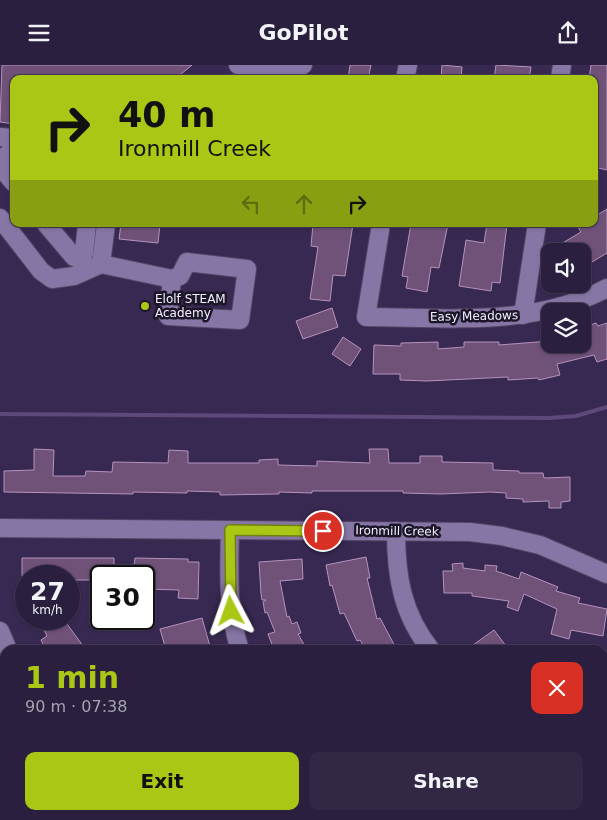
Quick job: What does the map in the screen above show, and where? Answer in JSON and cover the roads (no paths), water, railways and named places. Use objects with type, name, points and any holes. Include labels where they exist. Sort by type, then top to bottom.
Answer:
[{"type":"street","points":[[238,65],[292,71],[303,65]]},
{"type":"street","points":[[0,161],[10,153]]},
{"type":"street","points":[[0,167],[10,178]]},
{"type":"street","points":[[11,227],[41,271],[52,279],[74,276],[101,263],[172,279],[180,276],[187,262],[247,269],[240,320],[168,316],[172,279]]},
{"type":"street","points":[[49,227],[74,257],[84,253],[86,227]]},
{"type":"street","points":[[101,263],[106,227]]},
{"type":"street","name":"Easy Meadows","points":[[381,227],[366,317],[495,317],[523,315],[575,302],[607,288]]},
{"type":"street","points":[[523,315],[537,227]]},
{"type":"street","name":"Ironmill Creek","points":[[0,528],[470,532],[502,535],[540,545],[607,574]]},
{"type":"street","points":[[230,530],[229,581],[232,625],[238,645]]},
{"type":"street","points":[[396,531],[396,565],[401,593],[414,626],[427,645]]},
{"type":"street","points":[[0,631],[6,645]]},
{"type":"waterway","points":[[0,414],[549,418],[576,416],[607,407]]},
{"type":"place","name":"Elolf STEAM Academy","points":[[145,306]]}]
